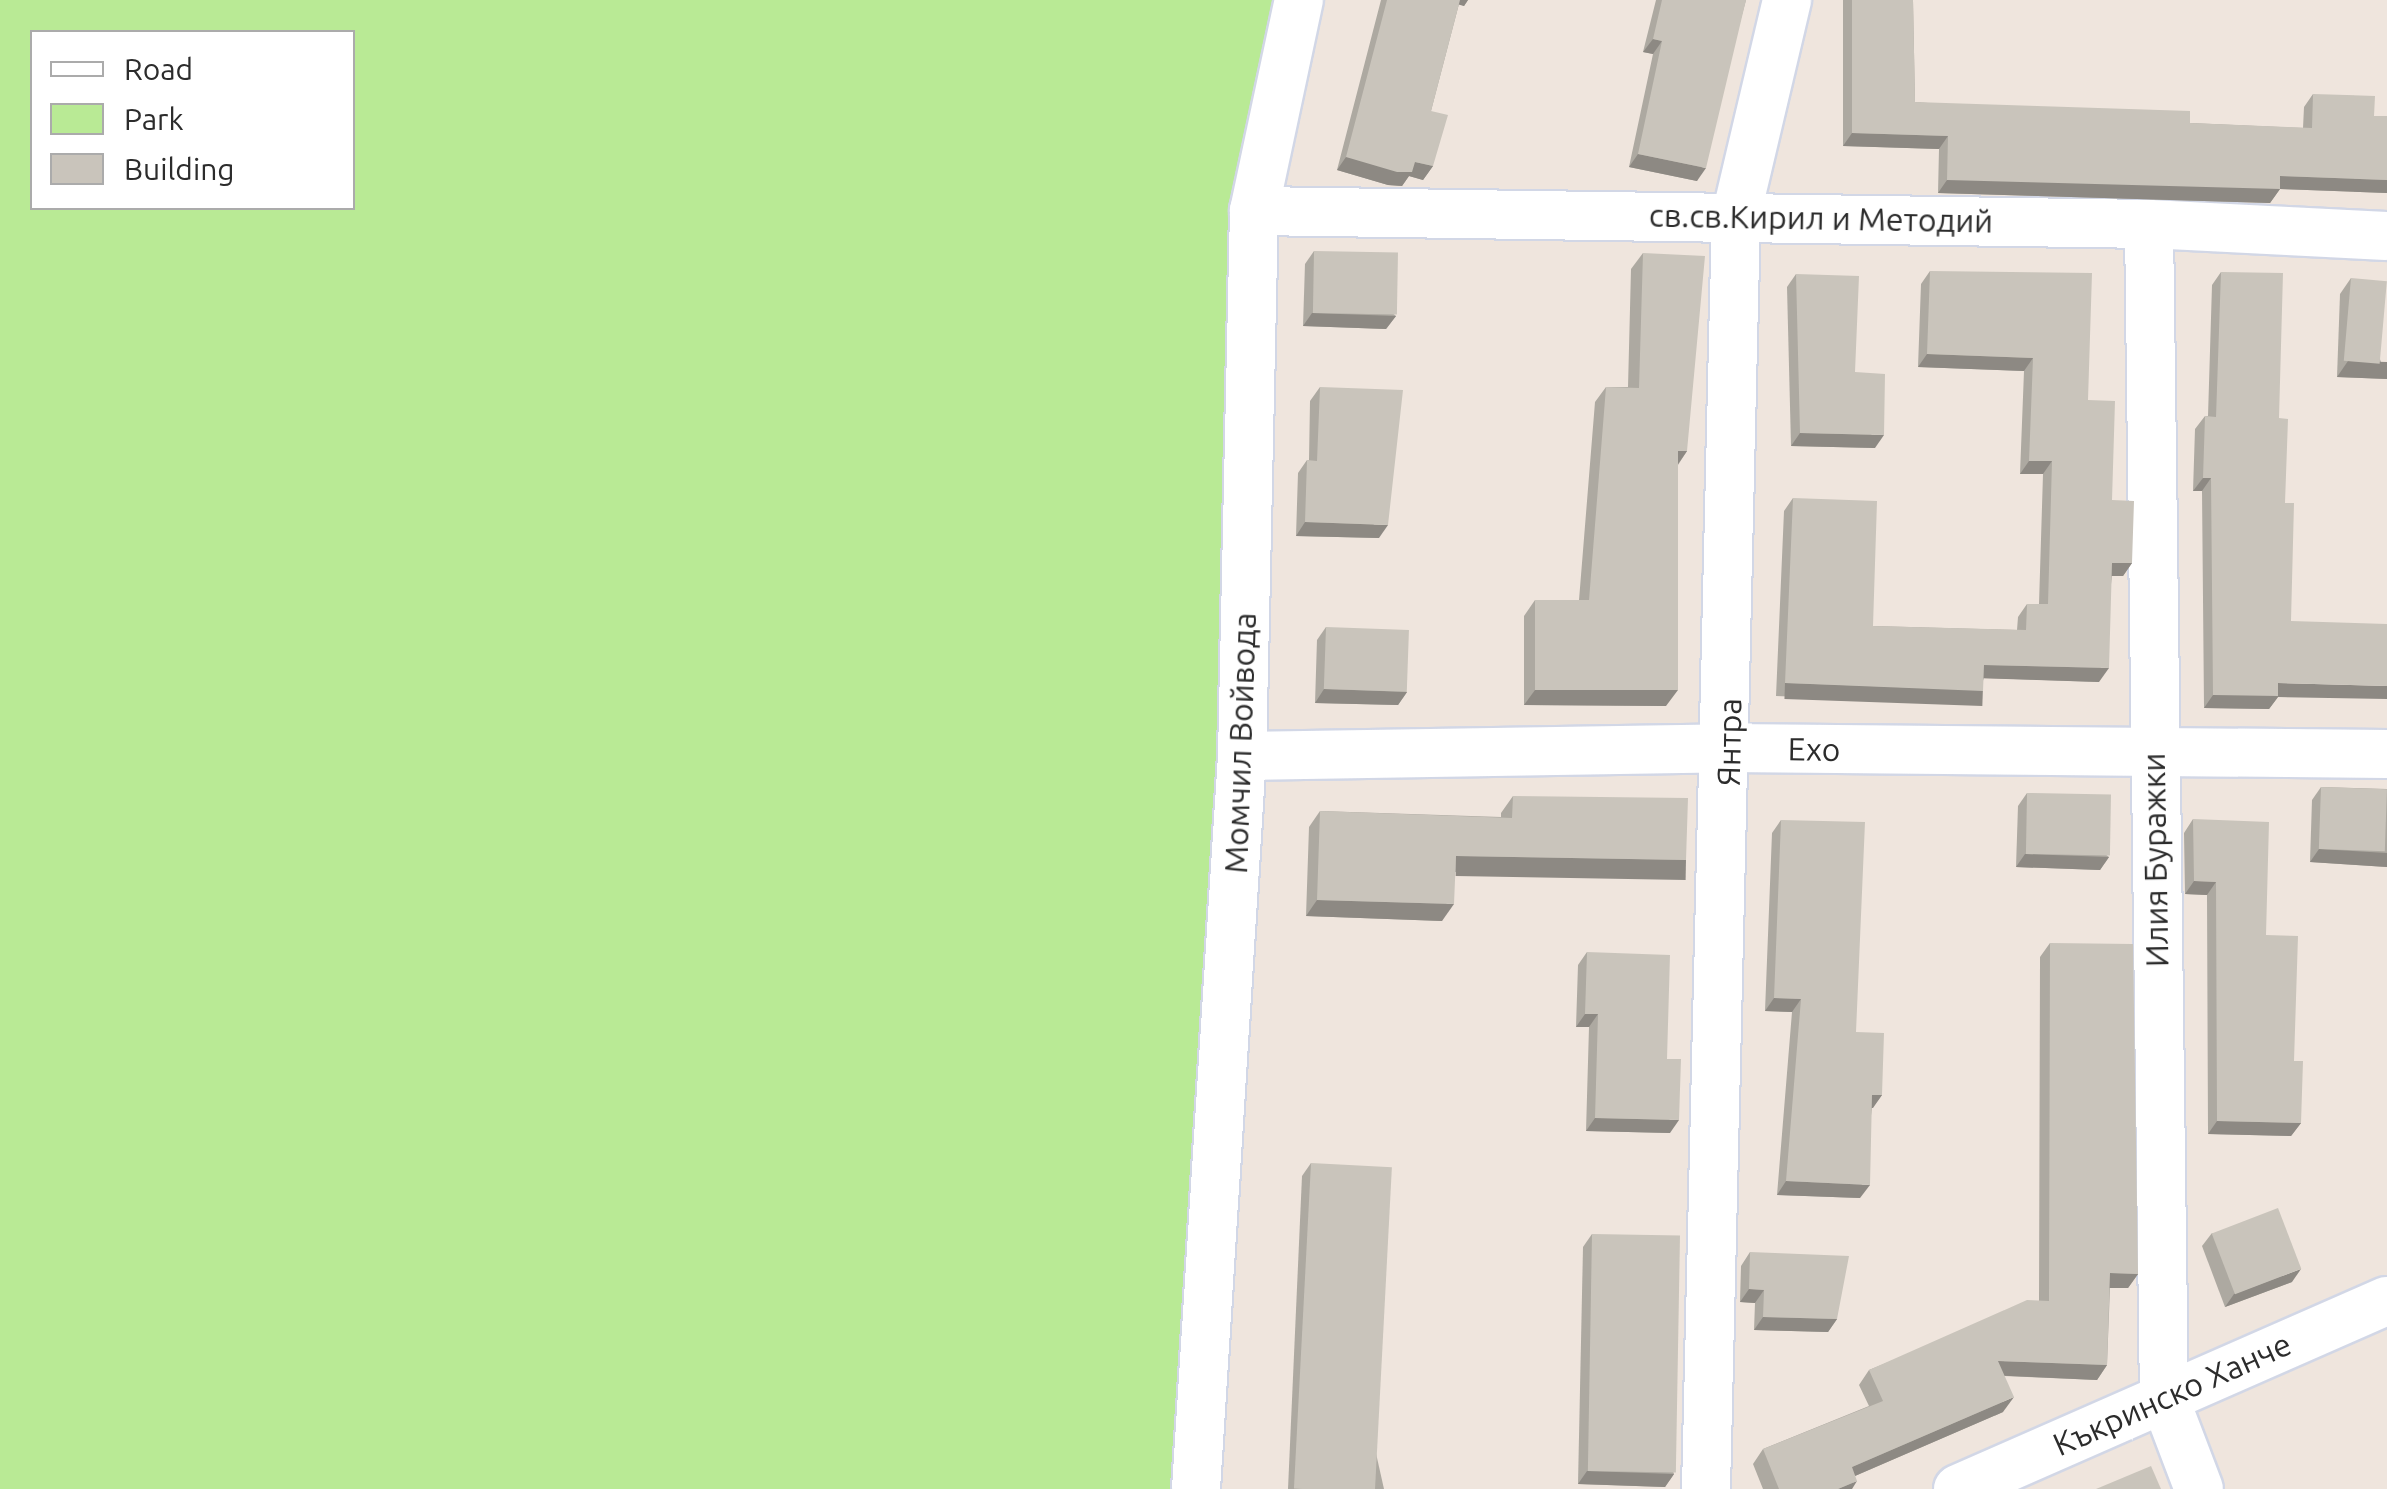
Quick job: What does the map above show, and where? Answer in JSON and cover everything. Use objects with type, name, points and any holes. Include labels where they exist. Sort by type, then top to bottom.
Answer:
[{"type":"street","name":"Момчил Войвода","points":[[1196,1489],[1242,756],[1254,211],[1299,0]]},
{"type":"street","name":"Янтра","points":[[1706,1489],[1729,748],[1736,216],[1787,0]]},
{"type":"street","name":"св.св.Кирил и Методий","points":[[1254,211],[2148,224],[2387,236]]},
{"type":"street","name":"Илия Буражки","points":[[2148,224],[2164,1397],[2199,1489]]},
{"type":"street","name":"Ехо","points":[[1242,756],[1729,748],[2387,754]]},
{"type":"street","name":"Къкринско Ханче","points":[[1958,1489],[2387,1301]]},
{"type":"green space","points":[[0,0],[1299,0],[1270,120],[1196,1489],[0,1489]]},
{"type":"building","points":[[1387,0],[1460,0],[1431,111],[1448,115],[1433,166],[1415,162],[1412,172],[1397,172],[1346,157]]},
{"type":"building","points":[[1662,0],[1746,0],[1706,168],[1638,154],[1662,41],[1653,39]]},
{"type":"building","points":[[1852,0],[1913,0],[1915,102],[2190,111],[2190,123],[2312,128],[2313,94],[2375,96],[2374,116],[2387,116],[2387,180],[2280,176],[2280,189],[1947,180],[1948,136],[1852,133]]},
{"type":"building","points":[[1314,251],[1398,252],[1397,314],[1313,313]]},
{"type":"building","points":[[1643,253],[1705,256],[1687,451],[1678,451],[1678,690],[1535,690],[1535,600],[1589,600],[1606,387],[1639,388]]},
{"type":"building","points":[[1930,271],[2092,273],[2088,400],[2115,401],[2112,500],[2134,501],[2132,563],[2112,563],[2109,668],[1984,665],[1983,691],[1785,683],[1793,498],[1877,501],[1873,626],[2026,630],[2027,604],[2048,604],[2052,461],[2029,461],[2033,358],[1927,354]]},
{"type":"building","points":[[2221,272],[2283,273],[2279,418],[2288,419],[2285,503],[2294,503],[2291,621],[2387,624],[2387,686],[2278,683],[2278,696],[2213,695],[2211,478],[2203,478],[2205,416],[2216,417]]},
{"type":"building","points":[[1796,274],[1859,276],[1855,372],[1885,374],[1884,435],[1800,433]]},
{"type":"building","points":[[2351,278],[2387,281],[2380,364],[2344,361]]},
{"type":"building","points":[[1320,387],[1403,390],[1388,525],[1305,522],[1307,460],[1317,461]]},
{"type":"building","points":[[1326,627],[1409,630],[1407,692],[1324,689]]},
{"type":"building","points":[[2321,787],[2387,789],[2385,851],[2319,849]]},
{"type":"building","points":[[2027,793],[2111,794],[2110,855],[2026,854]]},
{"type":"building","points":[[1513,796],[1688,798],[1686,860],[1456,856],[1454,904],[1317,900],[1320,811],[1512,818]]},
{"type":"building","points":[[2193,819],[2269,822],[2266,935],[2298,936],[2294,1061],[2303,1061],[2301,1123],[2217,1121],[2216,882],[2194,881]]},
{"type":"building","points":[[1781,820],[1865,822],[1856,1032],[1884,1033],[1882,1095],[1872,1095],[1870,1185],[1786,1181],[1801,999],[1774,998]]},
{"type":"building","points":[[2050,943],[2133,944],[2138,1274],[2110,1273],[2107,1365],[1998,1361],[2014,1397],[1852,1467],[1857,1481],[1838,1489],[1779,1489],[1763,1449],[1883,1401],[1869,1370],[2027,1300],[2049,1301]]},
{"type":"building","points":[[1587,952],[1670,955],[1667,1059],[1681,1059],[1679,1120],[1595,1118],[1598,1014],[1585,1014]]},
{"type":"building","points":[[1311,1163],[1392,1167],[1375,1489],[1294,1489]]},
{"type":"building","points":[[2278,1208],[2301,1269],[2235,1294],[2212,1233]]},
{"type":"building","points":[[1592,1234],[1680,1236],[1676,1472],[1588,1471]]},
{"type":"building","points":[[1750,1252],[1849,1256],[1837,1319],[1763,1317],[1764,1290],[1749,1289]]},
{"type":"building","points":[[2151,1466],[2161,1489],[2096,1489]]}]
